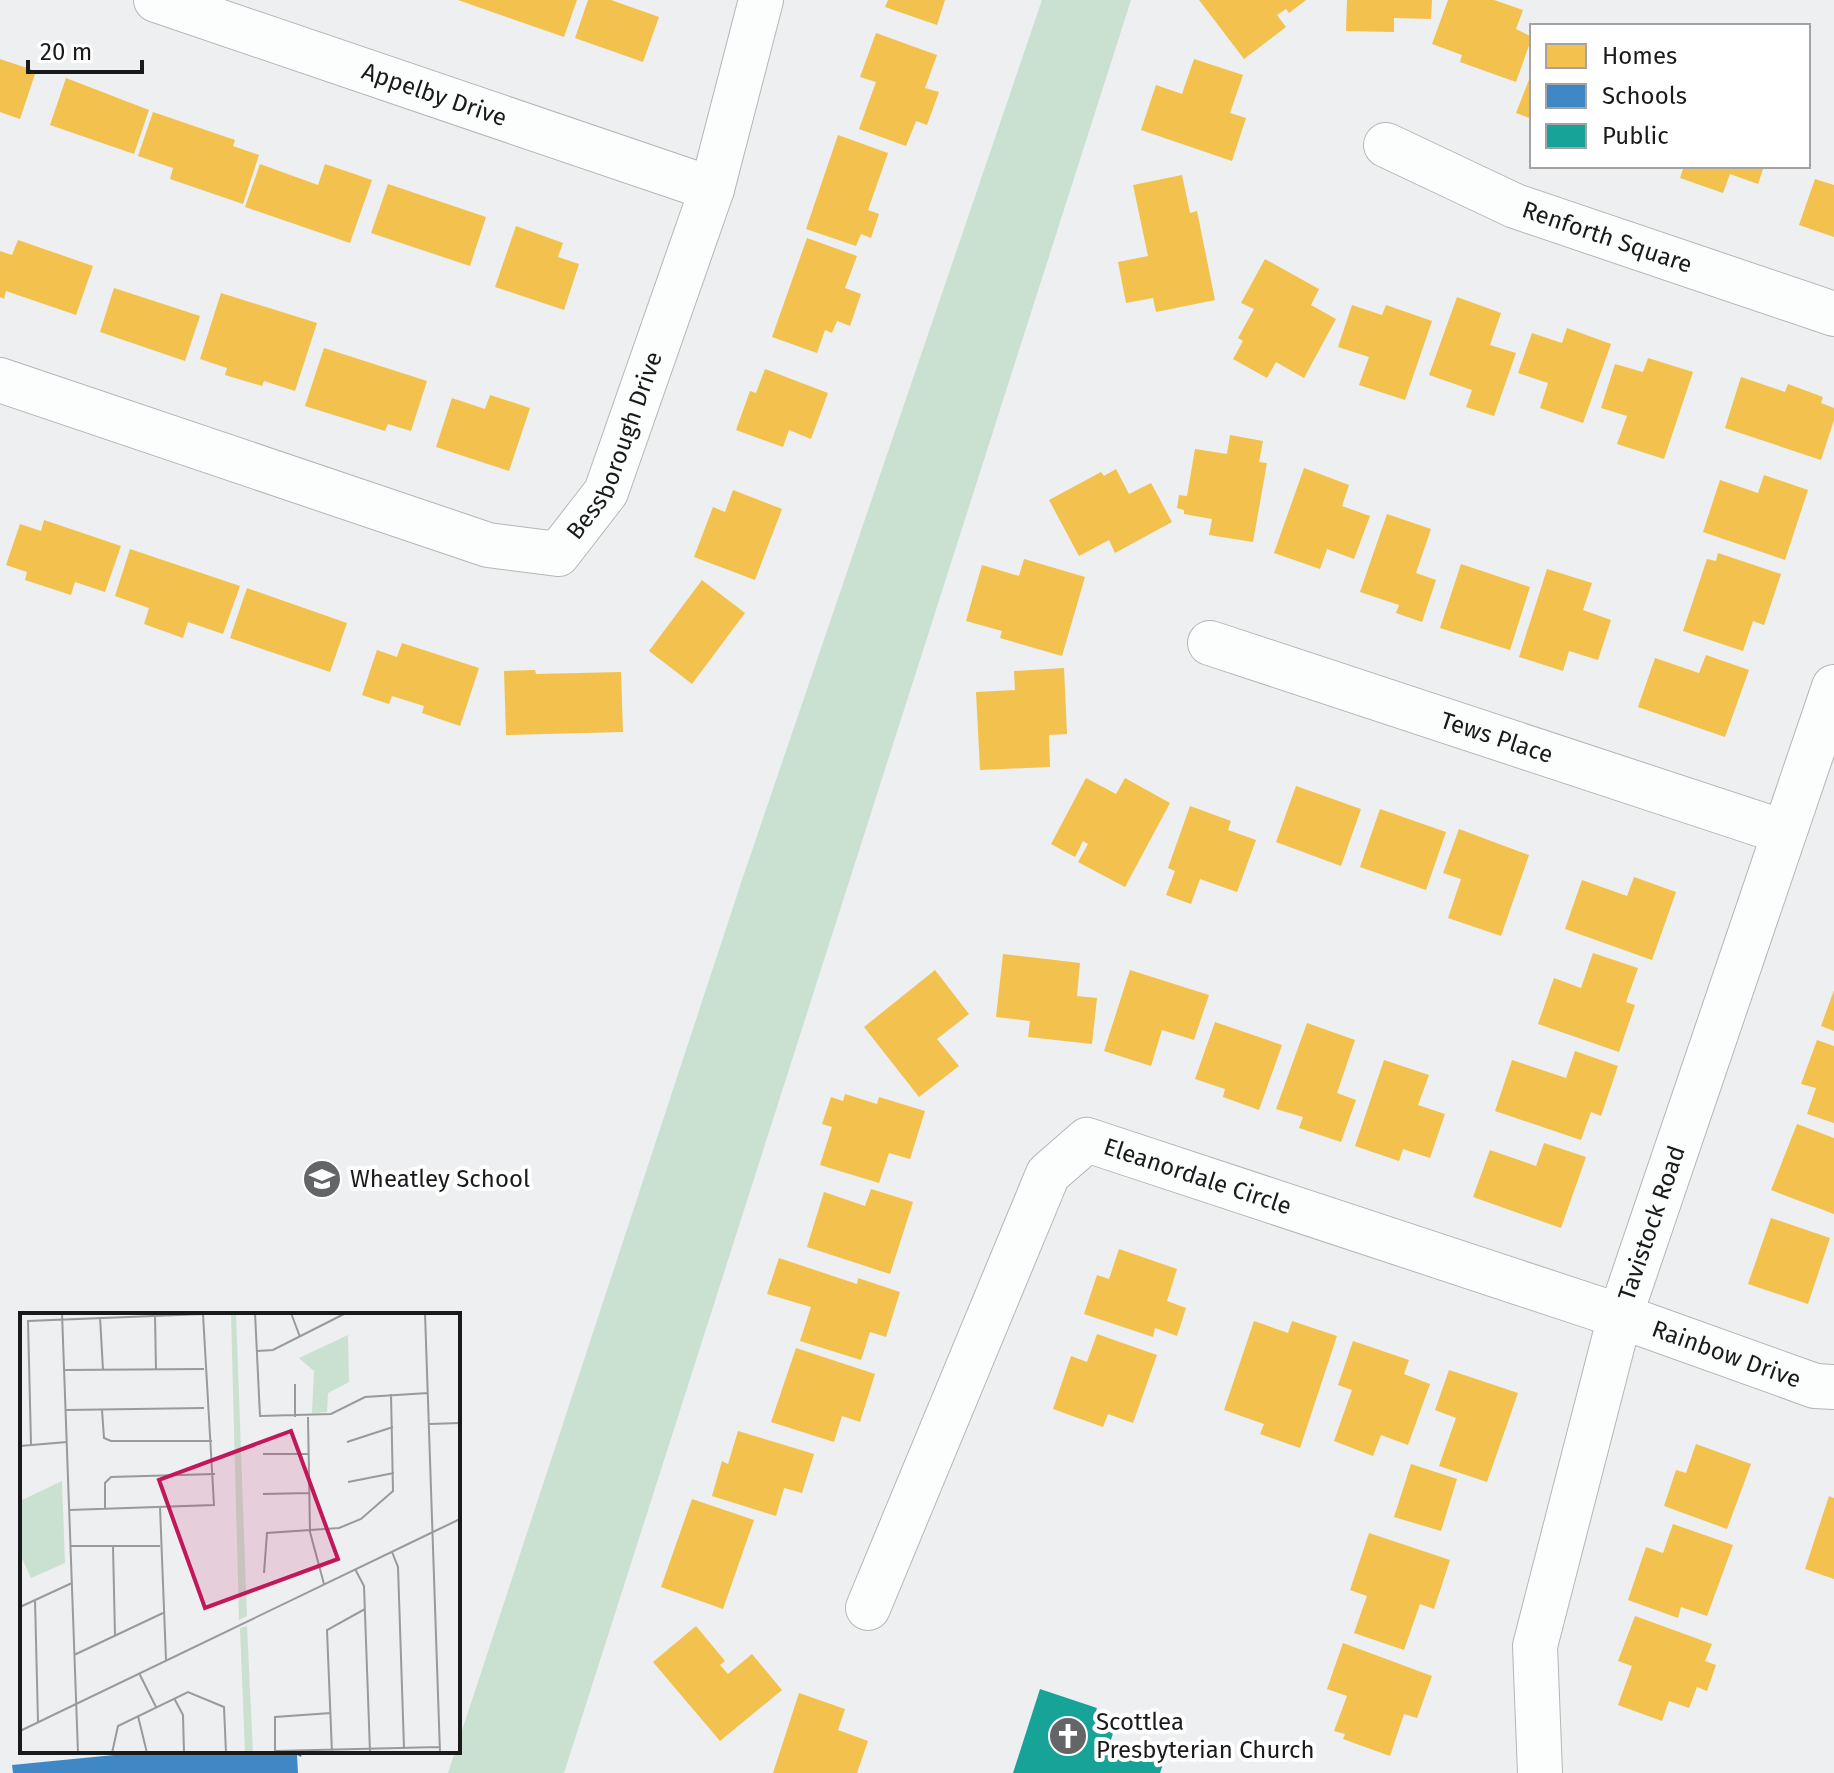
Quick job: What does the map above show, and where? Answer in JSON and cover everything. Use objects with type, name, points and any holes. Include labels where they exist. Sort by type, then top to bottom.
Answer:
[{"type":"street","name":"Appelby Drive","points":[[156,0],[712,189]]},
{"type":"street","name":"Bessborough Drive","points":[[0,380],[488,545],[558,554],[606,492],[712,189],[761,0]]},
{"type":"street","name":"Renforth Square","points":[[1386,145],[1515,206],[1834,314]]},
{"type":"street","name":"Tews Place","points":[[1210,643],[1783,832]]},
{"type":"street","name":"Tavistock Road","points":[[1540,1773],[1535,1646],[1620,1316],[1834,687]]},
{"type":"street","name":"Eleanordale Circle","points":[[868,1608],[1048,1174],[1087,1140],[1620,1316]]},
{"type":"street","name":"Rainbow Drive","points":[[1620,1316],[1815,1386],[1834,1387]]},
{"type":"green space","points":[[1042,0],[1131,0],[564,1773],[448,1773],[455,1753],[460,1753],[460,1737],[742,880]]},
{"type":"building: Homes","points":[[458,0],[577,0],[564,37]]},
{"type":"building: Homes","points":[[588,0],[611,0],[659,17],[643,62],[575,38]]},
{"type":"building: Homes","points":[[888,0],[945,0],[937,25],[885,7]]},
{"type":"building: Homes","points":[[1199,0],[1306,0],[1289,13],[1286,9],[1277,15],[1286,27],[1244,59]]},
{"type":"building: Homes","points":[[1347,0],[1432,0],[1431,19],[1394,18],[1394,32],[1346,31]]},
{"type":"building: Homes","points":[[1448,0],[1494,0],[1523,10],[1516,29],[1530,36],[1516,82],[1460,62],[1462,55],[1432,44]]},
{"type":"building: Homes","points":[[876,33],[937,55],[925,88],[939,92],[927,125],[916,121],[906,146],[859,129],[876,82],[860,77]]},
{"type":"building: Homes","points":[[0,59],[36,71],[20,119],[0,112]]},
{"type":"building: Homes","points":[[1194,59],[1243,75],[1230,113],[1246,118],[1232,161],[1141,130],[1156,85],[1182,94]]},
{"type":"building: Homes","points":[[1530,77],[1530,118],[1516,113]]},
{"type":"building: Homes","points":[[66,78],[149,110],[134,154],[50,125]]},
{"type":"building: Homes","points":[[153,112],[235,140],[233,146],[259,155],[243,204],[170,179],[173,168],[138,156]]},
{"type":"building: Homes","points":[[838,135],[888,153],[868,210],[879,214],[871,238],[861,234],[856,246],[806,229]]},
{"type":"building: Homes","points":[[260,164],[318,185],[325,164],[372,180],[350,243],[245,207]]},
{"type":"building: Homes","points":[[1683,168],[1763,168],[1758,184],[1730,174],[1723,193],[1680,178]]},
{"type":"building: Homes","points":[[1182,175],[1190,213],[1197,211],[1215,300],[1156,312],[1153,298],[1126,303],[1118,262],[1148,256],[1133,185]]},
{"type":"building: Homes","points":[[1815,179],[1834,185],[1834,237],[1799,225]]},
{"type":"building: Homes","points":[[388,184],[486,217],[470,266],[371,233]]},
{"type":"building: Homes","points":[[516,226],[563,243],[558,257],[579,264],[564,310],[495,287]]},
{"type":"building: Homes","points":[[807,238],[857,256],[845,288],[861,294],[850,326],[837,321],[832,333],[825,330],[817,353],[772,337]]},
{"type":"building: Homes","points":[[18,240],[93,266],[76,315],[6,291],[4,299],[0,297],[0,251],[12,255]]},
{"type":"building: Homes","points":[[1265,259],[1319,289],[1311,305],[1336,319],[1304,378],[1276,362],[1267,378],[1233,359],[1243,341],[1238,338],[1254,309],[1241,303]]},
{"type":"building: Homes","points":[[114,288],[200,316],[185,361],[100,332]]},
{"type":"building: Homes","points":[[221,293],[317,323],[295,391],[264,381],[262,386],[225,375],[227,368],[200,359]]},
{"type":"building: Homes","points":[[1457,297],[1501,313],[1490,345],[1516,353],[1494,416],[1466,407],[1472,390],[1429,375]]},
{"type":"building: Homes","points":[[1352,305],[1382,315],[1386,305],[1432,321],[1405,400],[1359,385],[1369,357],[1338,347]]},
{"type":"building: Homes","points":[[1567,328],[1611,344],[1583,423],[1540,408],[1548,383],[1518,373],[1532,333],[1562,343]]},
{"type":"building: Homes","points":[[324,348],[427,381],[411,431],[388,424],[385,431],[305,406]]},
{"type":"building: Homes","points":[[1648,358],[1693,372],[1664,459],[1617,444],[1627,416],[1601,408],[1615,364],[1643,372]]},
{"type":"building: Homes","points":[[765,369],[828,393],[811,439],[789,430],[783,447],[736,430],[750,391],[756,393]]},
{"type":"building: Homes","points":[[1741,377],[1785,392],[1788,384],[1823,397],[1821,403],[1834,408],[1834,420],[1821,460],[1725,428]]},
{"type":"building: Homes","points":[[490,395],[530,408],[509,471],[436,447],[452,398],[485,409]]},
{"type":"building: Homes","points":[[1230,435],[1263,441],[1259,462],[1267,463],[1253,542],[1209,535],[1212,519],[1184,514],[1184,510],[1177,508],[1179,495],[1187,496],[1195,449],[1227,454]]},
{"type":"building: Homes","points":[[1304,468],[1349,485],[1342,506],[1370,516],[1354,559],[1327,549],[1320,569],[1274,553]]},
{"type":"building: Homes","points":[[1116,469],[1129,494],[1151,483],[1172,522],[1115,553],[1109,540],[1079,556],[1049,500],[1101,472],[1104,476]]},
{"type":"building: Homes","points":[[1764,475],[1808,490],[1785,560],[1703,532],[1720,480],[1758,493]]},
{"type":"building: Homes","points":[[733,490],[782,509],[755,580],[694,557],[713,507],[725,512]]},
{"type":"building: Homes","points":[[1387,514],[1431,529],[1416,573],[1436,580],[1422,622],[1396,613],[1399,605],[1360,592]]},
{"type":"building: Homes","points":[[44,520],[121,546],[105,592],[75,582],[71,595],[25,580],[27,572],[6,565],[20,524],[41,531]]},
{"type":"building: Homes","points":[[130,549],[240,586],[223,634],[188,622],[183,638],[144,624],[149,608],[115,596]]},
{"type":"building: Homes","points":[[1718,553],[1781,574],[1764,625],[1753,621],[1743,651],[1683,631],[1707,559],[1716,561]]},
{"type":"building: Homes","points":[[1024,559],[1085,577],[1062,656],[1000,638],[1002,631],[966,621],[982,565],[1019,576]]},
{"type":"building: Homes","points":[[1461,564],[1530,587],[1510,650],[1440,628]]},
{"type":"building: Homes","points":[[1547,569],[1592,583],[1583,610],[1611,620],[1598,660],[1569,651],[1563,671],[1519,657]]},
{"type":"building: Homes","points":[[702,580],[745,613],[692,684],[649,651]]},
{"type":"building: Homes","points":[[247,588],[347,623],[330,672],[230,638]]},
{"type":"building: Homes","points":[[402,643],[479,668],[460,726],[422,713],[424,706],[392,696],[389,704],[362,695],[377,650],[397,657]]},
{"type":"building: Homes","points":[[1706,655],[1749,670],[1725,737],[1638,707],[1655,658],[1699,673]]},
{"type":"building: Homes","points":[[1064,668],[1067,734],[1049,735],[1050,767],[980,770],[976,692],[1015,690],[1014,671]]},
{"type":"building: Homes","points":[[535,670],[536,674],[621,672],[623,732],[506,735],[504,671]]},
{"type":"building: Homes","points":[[1086,778],[1116,794],[1125,778],[1170,803],[1125,887],[1078,862],[1088,844],[1083,841],[1075,857],[1051,844]]},
{"type":"building: Homes","points":[[1296,786],[1361,809],[1341,866],[1276,842]]},
{"type":"building: Homes","points":[[1190,806],[1231,821],[1228,830],[1256,840],[1237,892],[1200,879],[1191,904],[1166,895],[1175,871],[1168,868]]},
{"type":"building: Homes","points":[[1380,809],[1446,832],[1426,890],[1360,867]]},
{"type":"building: Homes","points":[[1459,829],[1529,855],[1501,936],[1448,918],[1461,879],[1443,873]]},
{"type":"building: Homes","points":[[1634,877],[1676,892],[1652,960],[1565,929],[1582,880],[1627,896]]},
{"type":"building: Homes","points":[[1593,953],[1638,968],[1626,1002],[1635,1005],[1619,1052],[1538,1024],[1554,978],[1581,988]]},
{"type":"building: Homes","points":[[1003,954],[1080,963],[1077,996],[1097,998],[1092,1044],[1028,1037],[1030,1021],[996,1017]]},
{"type":"building: Homes","points":[[935,970],[969,1014],[937,1039],[959,1066],[919,1097],[864,1027]]},
{"type":"building: Homes","points":[[1130,970],[1209,995],[1194,1040],[1162,1030],[1151,1066],[1104,1051]]},
{"type":"building: Homes","points":[[1834,990],[1834,1031],[1821,1026]]},
{"type":"building: Homes","points":[[1215,1022],[1282,1045],[1259,1110],[1223,1097],[1225,1089],[1195,1079]]},
{"type":"building: Homes","points":[[1307,1023],[1355,1040],[1337,1093],[1356,1100],[1341,1142],[1299,1128],[1303,1117],[1276,1109]]},
{"type":"building: Homes","points":[[1817,1040],[1834,1046],[1834,1123],[1807,1114],[1816,1088],[1801,1084]]},
{"type":"building: Homes","points":[[1575,1051],[1618,1066],[1601,1116],[1591,1112],[1581,1140],[1495,1111],[1512,1060],[1566,1078]]},
{"type":"building: Homes","points":[[1384,1060],[1429,1075],[1418,1105],[1445,1114],[1430,1158],[1403,1149],[1399,1161],[1355,1146]]},
{"type":"building: Homes","points":[[845,1094],[877,1104],[879,1097],[925,1111],[910,1159],[889,1153],[879,1183],[820,1165],[832,1127],[822,1124],[831,1097],[843,1101]]},
{"type":"building: Homes","points":[[1797,1124],[1834,1138],[1834,1214],[1771,1190]]},
{"type":"building: Homes","points":[[1544,1143],[1586,1157],[1561,1228],[1473,1197],[1490,1150],[1536,1166]]},
{"type":"building: Homes","points":[[871,1189],[913,1202],[890,1274],[807,1247],[824,1192],[865,1206]]},
{"type":"building: Homes","points":[[1771,1218],[1830,1238],[1808,1304],[1748,1284]]},
{"type":"building: Homes","points":[[1119,1249],[1177,1269],[1167,1301],[1186,1308],[1177,1336],[1155,1328],[1153,1337],[1084,1314],[1097,1275],[1109,1279]]},
{"type":"building: Homes","points":[[779,1258],[857,1284],[858,1278],[900,1292],[886,1337],[870,1332],[861,1360],[800,1341],[811,1307],[767,1294]]},
{"type":"building: Homes","points":[[1254,1321],[1288,1333],[1292,1321],[1337,1336],[1300,1448],[1260,1434],[1264,1424],[1224,1410]]},
{"type":"building: Homes","points":[[1097,1334],[1157,1355],[1133,1423],[1108,1414],[1103,1427],[1053,1409],[1071,1356],[1087,1362]]},
{"type":"building: Homes","points":[[1353,1341],[1409,1360],[1404,1374],[1430,1384],[1408,1445],[1381,1435],[1373,1456],[1334,1441],[1352,1390],[1338,1385]]},
{"type":"building: Homes","points":[[796,1348],[875,1374],[860,1422],[842,1416],[834,1442],[771,1422]]},
{"type":"building: Homes","points":[[1449,1370],[1518,1393],[1487,1482],[1439,1466],[1456,1418],[1435,1410]]},
{"type":"building: Homes","points":[[738,1431],[814,1454],[802,1493],[784,1488],[776,1516],[712,1496],[722,1461],[728,1464]]},
{"type":"building: Homes","points":[[1696,1444],[1751,1464],[1727,1529],[1664,1506],[1676,1470],[1686,1473]]},
{"type":"building: Homes","points":[[1411,1464],[1457,1479],[1441,1531],[1394,1517]]},
{"type":"building: Homes","points":[[1829,1496],[1834,1498],[1834,1579],[1805,1569]]},
{"type":"building: Homes","points":[[692,1499],[754,1520],[723,1609],[661,1587]]},
{"type":"building: Homes","points":[[1673,1524],[1733,1545],[1707,1616],[1681,1607],[1678,1618],[1628,1600],[1646,1547],[1663,1553]]},
{"type":"building: Homes","points":[[1369,1533],[1450,1560],[1434,1609],[1420,1604],[1404,1650],[1354,1633],[1367,1596],[1350,1590]]},
{"type":"building: Homes","points":[[1635,1616],[1712,1644],[1705,1661],[1716,1665],[1707,1691],[1697,1687],[1689,1708],[1669,1701],[1662,1721],[1618,1705],[1632,1666],[1618,1661]]},
{"type":"building: Homes","points":[[696,1626],[725,1661],[720,1665],[728,1674],[752,1654],[782,1690],[720,1741],[653,1662]]},
{"type":"building: Homes","points":[[1343,1643],[1432,1676],[1417,1718],[1404,1714],[1390,1756],[1343,1739],[1345,1734],[1334,1731],[1347,1696],[1327,1689]]},
{"type":"building: Homes","points":[[799,1693],[845,1709],[838,1730],[868,1741],[857,1773],[773,1773]]},
{"type":"building: Schools","points":[[135,1753],[302,1753],[301,1757],[297,1755],[298,1773],[13,1773],[12,1765]]},
{"type":"building: Public","name":"Scottlea Presbyterian Church","points":[[1040,1689],[1097,1708],[1093,1720],[1115,1727],[1109,1746],[1163,1764],[1160,1773],[1013,1773]]},
{"type":"place","name":"Wheatley School","points":[[322,1179]]},
{"type":"place","name":"Scottlea Presbyterian Church","points":[[1068,1736]]}]
